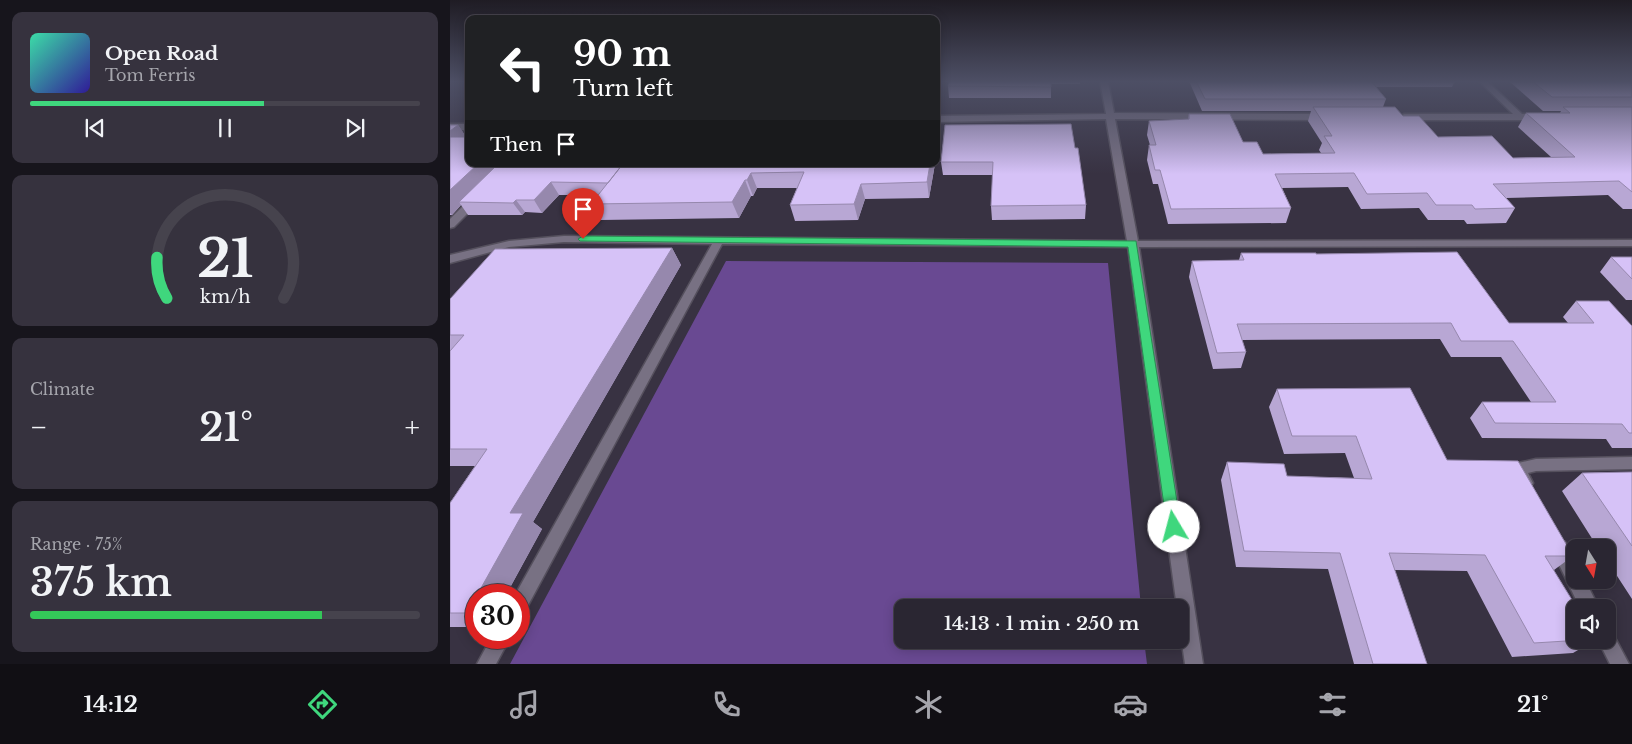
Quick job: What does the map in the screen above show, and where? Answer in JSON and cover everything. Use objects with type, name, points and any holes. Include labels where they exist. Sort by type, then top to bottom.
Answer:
[{"type":"street","points":[[1109,112],[1133,244],[1194,664]]},
{"type":"street","points":[[1514,112],[1520,118]]},
{"type":"street","points":[[940,119],[1110,116],[1340,117]]},
{"type":"street","points":[[1390,117],[1548,117]]},
{"type":"street","points":[[450,127],[465,127]]},
{"type":"street","points":[[450,225],[484,191]]},
{"type":"street","points":[[450,260],[509,244],[564,239],[1133,244],[1632,243]]},
{"type":"street","points":[[530,584],[719,240]]},
{"type":"street","points":[[496,259],[509,244]]},
{"type":"street","points":[[1534,501],[1520,475],[1523,468],[1536,464],[1632,463]]},
{"type":"street","points":[[1552,535],[1566,562]]},
{"type":"street","points":[[486,664],[495,649]]},
{"type":"street","points":[[1612,649],[1620,664]]},
{"type":"shaded area","points":[[726,261],[1108,263],[1140,599],[894,599],[894,649],[1145,649],[1147,664],[510,664],[518,649],[530,649],[530,627]]},
{"type":"building","points":[[1316,112],[1399,112],[1403,116],[1419,116],[1438,137],[1492,136],[1513,158],[1575,157],[1526,113],[1632,112],[1632,192],[1619,181],[1493,184],[1515,208],[1475,209],[1472,205],[1436,205],[1427,193],[1367,194],[1354,173],[1275,174],[1291,208],[1171,209],[1160,170],[1155,170],[1149,145],[1156,145],[1149,121],[1189,119],[1189,114],[1230,114],[1243,142],[1257,142],[1263,154],[1335,153],[1324,136],[1332,136]]},
{"type":"building","points":[[1071,124],[1075,148],[1078,148],[1086,205],[991,206],[993,162],[941,162],[945,125]]},
{"type":"building","points":[[450,125],[458,125],[450,131]]},
{"type":"building","points":[[450,137],[465,137],[465,167],[475,167],[450,190]]},
{"type":"building","points":[[495,167],[620,167],[608,183],[551,182],[534,200],[516,200],[513,203],[459,202]]},
{"type":"building","points":[[620,167],[930,167],[927,182],[861,184],[854,204],[790,205],[804,172],[751,173],[732,202],[591,204]]},
{"type":"building","points":[[672,248],[510,513],[523,513],[483,584],[465,584],[465,613],[450,613],[450,503],[487,449],[450,449],[450,351],[464,335],[450,335],[450,299],[495,249]]},
{"type":"building","points":[[1457,252],[1509,323],[1594,323],[1576,301],[1609,301],[1632,326],[1632,433],[1629,433],[1622,424],[1495,423],[1482,402],[1556,402],[1513,341],[1461,341],[1451,323],[1237,324],[1246,352],[1217,353],[1192,261],[1244,260],[1241,253]]},
{"type":"building","points":[[1611,257],[1632,257],[1632,279]]},
{"type":"building","points":[[1410,388],[1447,460],[1518,461],[1566,544],[1566,556],[1545,556],[1571,599],[1566,599],[1566,641],[1534,643],[1485,555],[1389,553],[1427,664],[1373,664],[1340,553],[1244,551],[1227,462],[1284,464],[1287,476],[1372,479],[1356,436],[1292,436],[1277,389]]},
{"type":"building","points":[[1632,472],[1632,546],[1582,473]]},
{"type":"route","points":[[583,239],[1133,244],[1174,527]]}]
